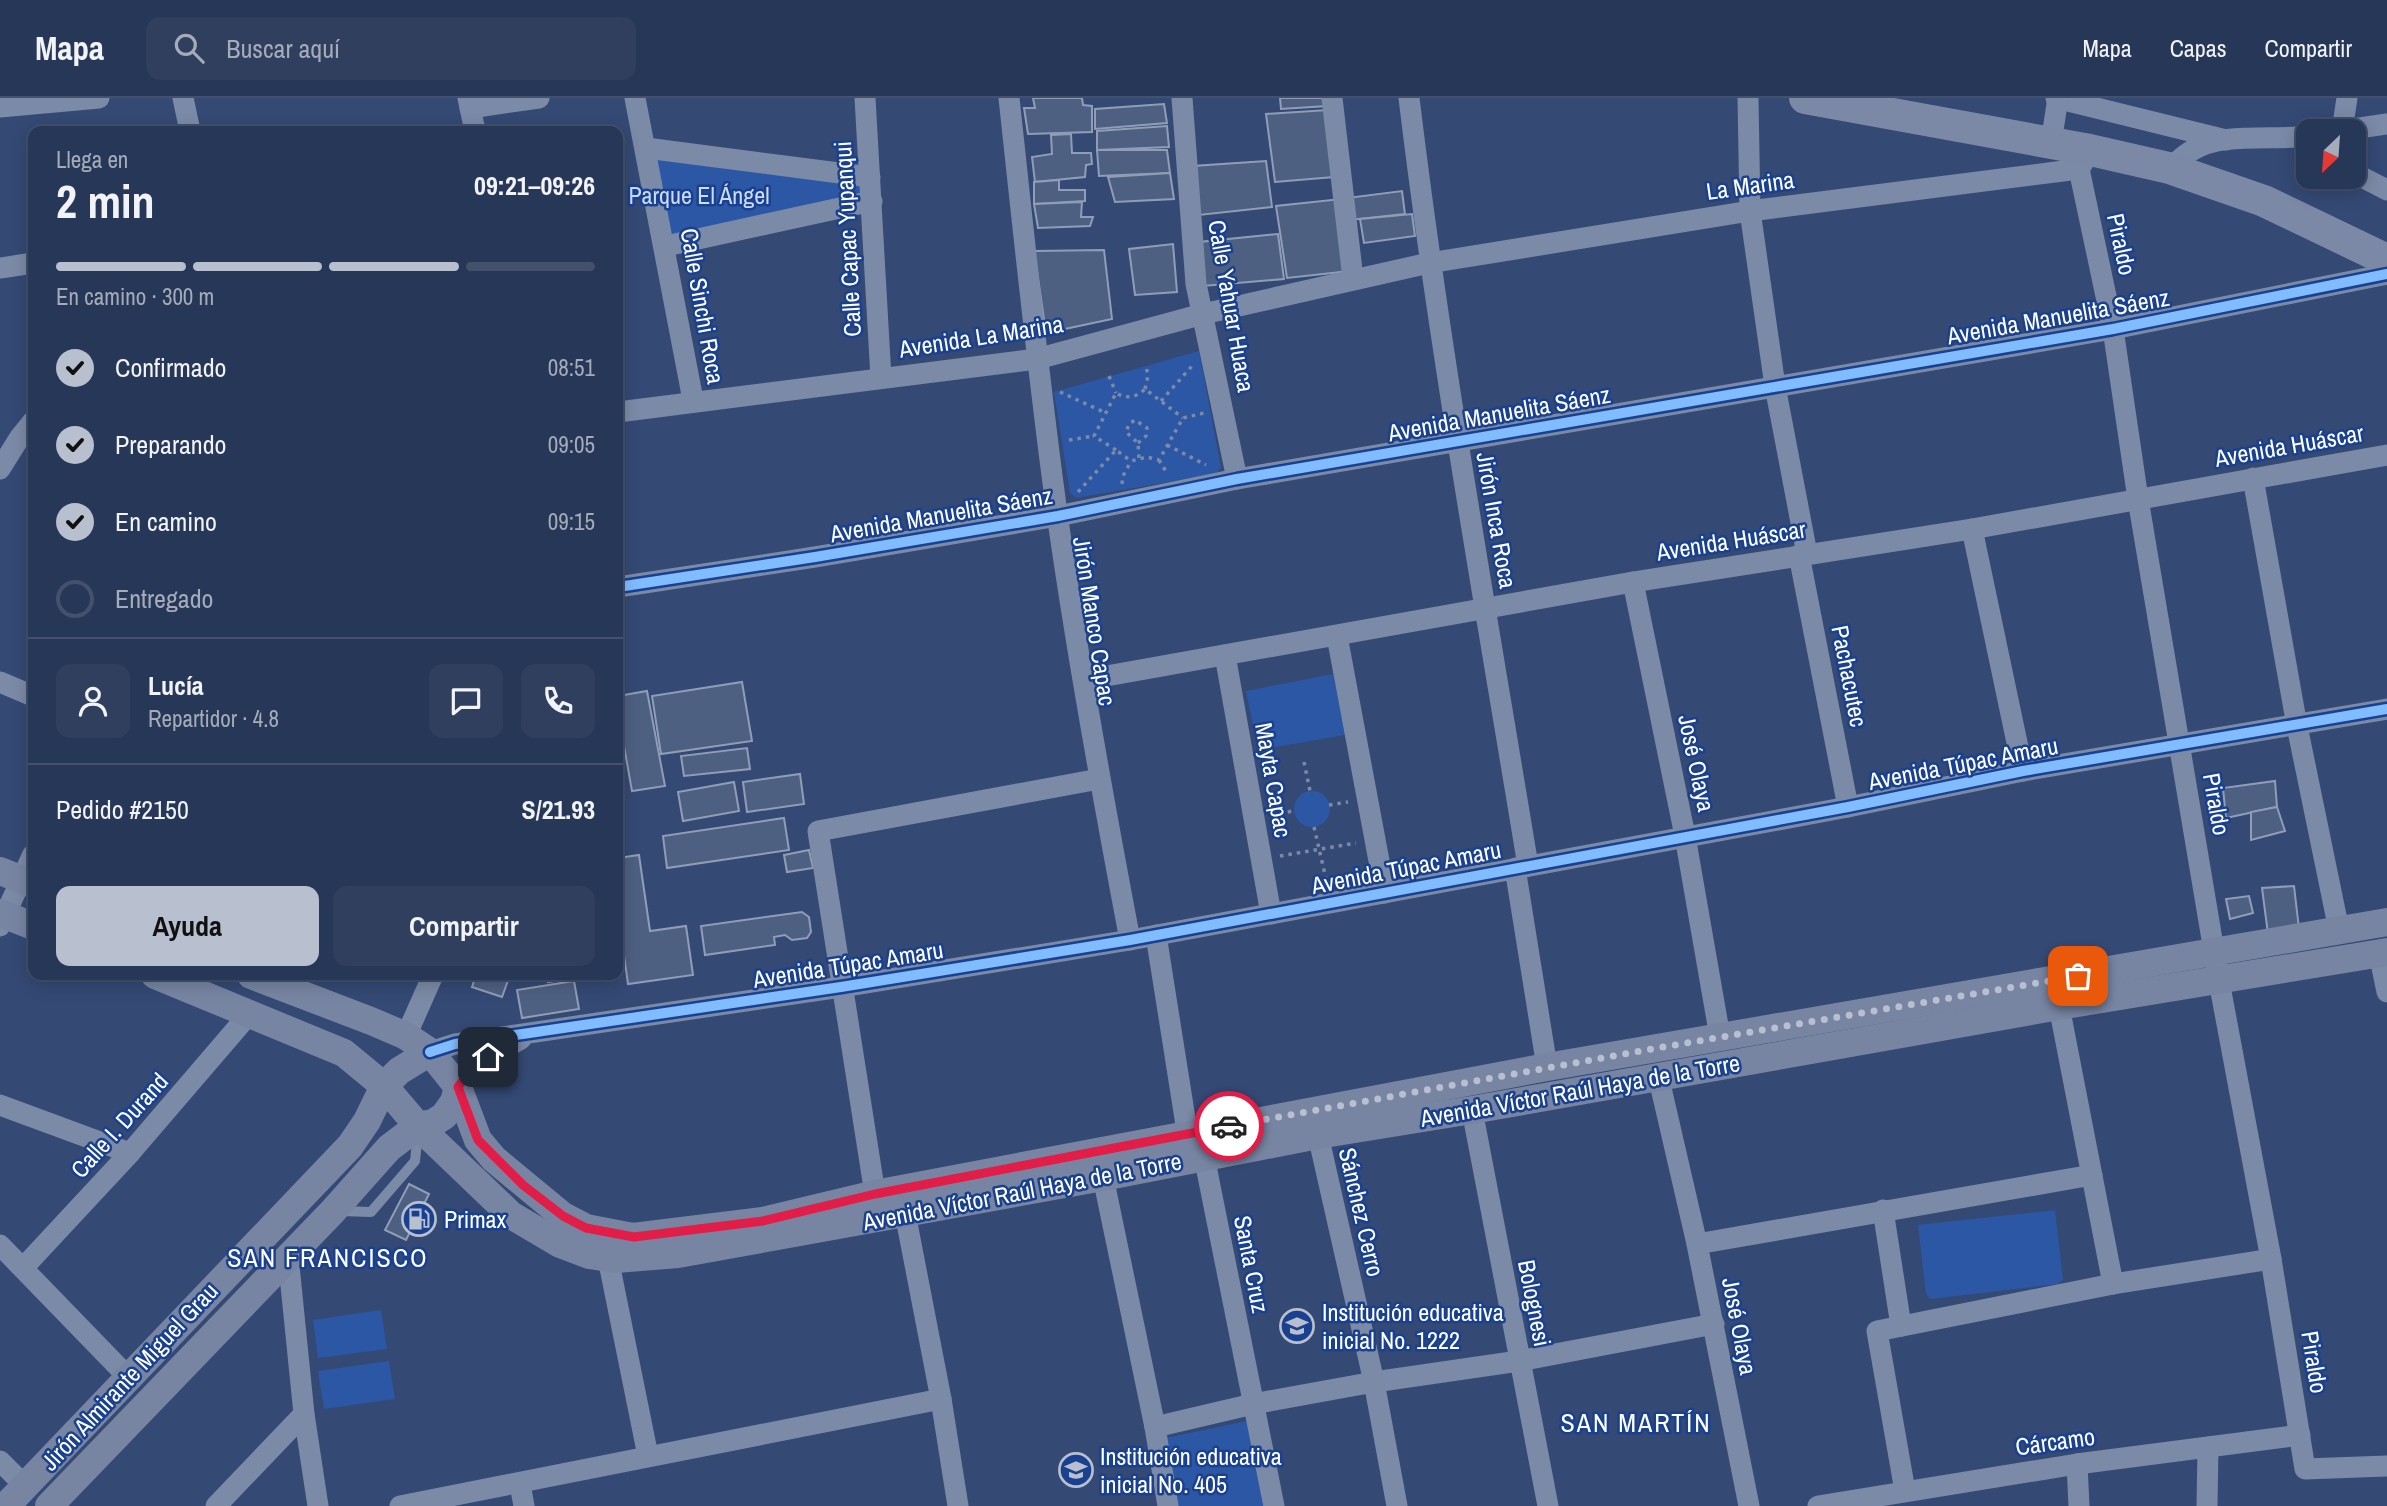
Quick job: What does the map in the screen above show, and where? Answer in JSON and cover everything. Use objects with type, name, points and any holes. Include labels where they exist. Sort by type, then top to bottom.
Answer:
[{"type":"main road","points":[[1805,98],[1903,107],[2051,143],[2085,159],[2169,168],[2264,201],[2387,260]]},
{"type":"main road","points":[[2,918],[28,925]]},
{"type":"main road","name":"Avenida Víctor Raúl Haya de la Torre","points":[[168,980],[344,1053],[384,1086],[418,1126],[512,1215],[560,1244],[589,1255],[646,1259],[1103,1177],[1194,1150],[1547,1068],[2387,922]]},
{"type":"main road","name":"Avenida Víctor Raúl Haya de la Torre","points":[[264,980],[406,1036],[430,1052],[458,1087],[478,1140],[494,1159],[563,1216],[586,1228],[634,1237],[749,1223],[875,1194],[1318,1135],[1472,1110],[1658,1075],[2383,953]]},
{"type":"main road","points":[[384,1086],[399,1071],[430,1052]]},
{"type":"main road","name":"Jirón Almirante Miguel Grau","points":[[6,1506],[350,1146],[367,1121],[384,1086]]},
{"type":"main road","points":[[418,1126],[433,1123],[444,1116],[454,1102],[458,1087]]},
{"type":"main road","name":"Jirón Almirante Miguel Grau","points":[[50,1506],[389,1148],[418,1126]]},
{"type":"street","points":[[0,107],[99,98]]},
{"type":"street","points":[[183,98],[189,126]]},
{"type":"street","points":[[474,126],[469,103],[539,98]]},
{"type":"street","name":"Calle Sinchi Roca","points":[[635,98],[666,246],[693,400]]},
{"type":"street","name":"Calle Capac Yupanqui","points":[[865,98],[881,378]]},
{"type":"street","name":"Jirón Manco Capac","points":[[1009,98],[1037,359],[1058,516],[1099,779],[1130,940]]},
{"type":"street","name":"Calle Yahuar Huaca","points":[[1182,98],[1191,239],[1203,314],[1237,479]]},
{"type":"street","points":[[1332,98],[1353,279]]},
{"type":"street","name":"Jirón Inca Roca","points":[[1409,98],[1429,263],[1486,609],[1547,1068]]},
{"type":"street","name":"Pachacutec","points":[[1748,98],[1750,211],[1775,386],[1848,807]]},
{"type":"street","points":[[2051,143],[2057,98],[2226,140],[2296,138]]},
{"type":"street","points":[[2343,119],[2347,98]]},
{"type":"street","points":[[2366,127],[2387,124]]},
{"type":"street","points":[[2285,139],[2296,145]]},
{"type":"street","points":[[2169,168],[2192,150],[2226,140]]},
{"type":"street","points":[[646,148],[870,177]]},
{"type":"street","name":"La Marina","points":[[1429,263],[2085,159]]},
{"type":"street","name":"Piraldo","points":[[2085,159],[2138,499],[2219,981],[2271,1259],[2305,1469],[2387,1466]]},
{"type":"street","points":[[2366,179],[2387,190]]},
{"type":"street","points":[[666,246],[872,201]]},
{"type":"street","name":"Avenida La Marina","points":[[623,411],[693,400],[1037,359],[1203,314],[1429,263]]},
{"type":"street","points":[[0,268],[28,264]]},
{"type":"street","name":"Avenida Manuelita Sáenz","points":[[623,586],[1058,516],[1237,479],[2113,329],[2387,275]]},
{"type":"street","points":[[0,469],[18,431]]},
{"type":"street","name":"Avenida Huáscar","points":[[1083,680],[1633,582],[1972,530],[2387,455]]},
{"type":"street","points":[[2253,478],[2297,726],[2339,930]]},
{"type":"street","points":[[1972,530],[2023,771]]},
{"type":"street","name":"José Olaya","points":[[1633,582],[1685,836],[1720,1037]]},
{"type":"street","points":[[1336,636],[1385,894]]},
{"type":"street","name":"Mayta Capac","points":[[1225,655],[1270,914]]},
{"type":"street","points":[[0,682],[28,694]]},
{"type":"street","name":"Avenida Túpac Amaru","points":[[430,1052],[455,1044],[841,987],[1130,940],[1848,807],[2023,771],[2387,709]]},
{"type":"street","points":[[875,1194],[818,831],[1099,779]]},
{"type":"street","points":[[2,918],[22,872]]},
{"type":"street","name":"Santa Cruz","points":[[1157,935],[1194,1150],[1274,1506]]},
{"type":"street","points":[[2383,953],[2387,992]]},
{"type":"street","points":[[406,1036],[431,980]]},
{"type":"street","points":[[2059,1006],[2113,1284]]},
{"type":"street","name":"Calle I. Durand","points":[[23,1268],[130,1153],[250,1013]]},
{"type":"street","name":"Avenida Túpac Amaru","points":[[458,1087],[473,1067],[532,1033]]},
{"type":"street","name":"José Olaya","points":[[1658,1075],[1714,1324],[1749,1506]]},
{"type":"street","points":[[0,1105],[130,1153]]},
{"type":"street","name":"Bolognesi","points":[[1472,1110],[1548,1506]]},
{"type":"street","name":"Sánchez Cerro","points":[[1318,1135],[1374,1382],[1397,1506]]},
{"type":"street","points":[[1697,1244],[2092,1175]]},
{"type":"street","points":[[1103,1177],[1155,1427],[1168,1506]]},
{"type":"street","points":[[1883,1210],[1901,1326]]},
{"type":"street","points":[[905,1213],[941,1399],[958,1506]]},
{"type":"street","points":[[0,1245],[128,1377]]},
{"type":"street","points":[[288,1256],[304,1414],[318,1506]]},
{"type":"street","points":[[608,1258],[649,1456]]},
{"type":"street","points":[[1905,1490],[1877,1331],[2113,1284],[2271,1259]]},
{"type":"street","points":[[1155,1427],[1253,1404],[1374,1382],[1519,1362],[1714,1324]]},
{"type":"street","points":[[400,1506],[941,1399]]},
{"type":"street","points":[[216,1506],[304,1414]]},
{"type":"street","name":"Cárcamo","points":[[1818,1506],[2077,1464],[2300,1435]]},
{"type":"street","points":[[2207,1506],[2208,1447]]},
{"type":"street","points":[[0,1461],[25,1486]]},
{"type":"street","points":[[2077,1464],[2078,1506]]},
{"type":"street","points":[[520,1484],[524,1506]]},
{"type":"path","points":[[1161,401],[1200,357]]},
{"type":"path","points":[[1109,376],[1116,393],[1123,397],[1132,397],[1145,389],[1148,376],[1146,366]]},
{"type":"path","points":[[1145,389],[1183,418]]},
{"type":"path","points":[[1059,391],[1106,413]]},
{"type":"path","points":[[1094,436],[1116,393]]},
{"type":"path","points":[[1158,460],[1183,418],[1210,411]]},
{"type":"path","points":[[1138,443],[1146,436],[1147,428],[1135,420],[1129,424],[1126,432],[1138,443],[1139,458]]},
{"type":"path","points":[[1062,441],[1094,436],[1131,461]]},
{"type":"path","points":[[1167,445],[1207,466]]},
{"type":"path","points":[[1074,496],[1116,450]]},
{"type":"path","points":[[1124,489],[1123,476],[1131,461],[1139,458],[1158,460],[1164,465],[1168,482]]},
{"type":"path","points":[[1304,761],[1310,791]]},
{"type":"path","points":[[1314,827],[1328,889]]},
{"type":"path","points":[[1276,857],[1375,839]]},
{"type":"green space","name":"Parque El Ángel","points":[[654,154],[860,182],[862,199],[669,238]]},
{"type":"green space","points":[[1199,351],[1221,468],[1215,474],[1076,498],[1070,493],[1054,392]]},
{"type":"green space","points":[[1333,674],[1345,735],[1258,750],[1246,691]]},
{"type":"green space","points":[[1312,791],[1325,796],[1330,809],[1325,822],[1312,827],[1299,822],[1294,809],[1299,796]]},
{"type":"green space","points":[[2055,1210],[2063,1280],[2058,1284],[1931,1299],[1926,1294],[1918,1225]]},
{"type":"green space","points":[[381,1310],[387,1349],[318,1358],[313,1320]]},
{"type":"green space","points":[[389,1361],[395,1399],[324,1409],[318,1371]]},
{"type":"green space","points":[[1247,1421],[1266,1506],[1175,1506],[1166,1438]]},
{"type":"building","points":[[1033,98],[1082,98],[1083,105],[1092,106],[1092,132],[1028,134],[1024,108],[1035,108]]},
{"type":"building","points":[[1280,98],[1326,98],[1327,106],[1281,109]]},
{"type":"building","points":[[1164,104],[1167,123],[1095,129],[1095,109]]},
{"type":"building","points":[[1328,110],[1334,177],[1275,182],[1266,114]]},
{"type":"building","points":[[1167,126],[1169,147],[1097,150],[1097,131]]},
{"type":"building","points":[[1071,134],[1072,153],[1091,153],[1092,164],[1086,165],[1085,177],[1035,182],[1032,157],[1052,154],[1051,135]]},
{"type":"building","points":[[1097,150],[1167,150],[1170,173],[1099,176]]},
{"type":"building","points":[[1266,161],[1272,207],[1199,215],[1193,166]]},
{"type":"building","points":[[1170,173],[1174,199],[1115,202],[1108,177]]},
{"type":"building","points":[[1059,180],[1059,190],[1085,190],[1085,201],[1034,204],[1034,182]]},
{"type":"building","points":[[1402,191],[1405,214],[1350,220],[1347,198]]},
{"type":"building","points":[[1341,199],[1350,271],[1287,278],[1276,206]]},
{"type":"building","points":[[1082,202],[1081,217],[1093,217],[1090,226],[1038,228],[1034,204]]},
{"type":"building","points":[[1412,214],[1415,236],[1364,243],[1360,219]]},
{"type":"building","points":[[1278,234],[1284,279],[1203,286],[1199,242]]},
{"type":"building","points":[[1173,244],[1177,292],[1135,295],[1129,249]]},
{"type":"building","points":[[1104,250],[1112,319],[1046,333],[1034,251]]},
{"type":"building","points":[[742,682],[752,741],[661,754],[652,696]]},
{"type":"building","points":[[647,691],[665,786],[632,791],[623,740],[623,695]]},
{"type":"building","points":[[747,748],[750,769],[684,776],[681,756]]},
{"type":"building","points":[[800,774],[804,804],[747,812],[743,782]]},
{"type":"building","points":[[2275,781],[2277,807],[2226,818],[2223,788]]},
{"type":"building","points":[[734,782],[739,811],[683,821],[678,792]]},
{"type":"building","points":[[2277,807],[2285,831],[2251,840],[2251,812]]},
{"type":"building","points":[[784,818],[789,850],[667,868],[663,836]]},
{"type":"building","points":[[809,850],[813,868],[787,872],[784,855]]},
{"type":"building","points":[[639,855],[650,931],[686,926],[693,975],[628,984],[623,948],[623,857]]},
{"type":"building","points":[[2294,886],[2299,929],[2268,934],[2262,888]]},
{"type":"building","points":[[2249,896],[2253,913],[2230,919],[2226,899]]},
{"type":"building","points":[[802,912],[809,917],[811,932],[807,938],[792,940],[785,935],[774,937],[775,945],[705,955],[701,926]]},
{"type":"building","points":[[474,980],[508,980],[502,997],[472,987]]},
{"type":"building","points":[[574,981],[579,1009],[522,1018],[517,990]]},
{"type":"building","points":[[409,1184],[429,1194],[406,1240],[385,1230]]},
{"type":"cycle path","points":[[623,586],[1058,516],[1237,479],[2113,329],[2387,274]]},
{"type":"cycle path","points":[[430,1052],[455,1044],[841,987],[1130,940],[1848,807],[2023,771],[2387,709]]},
{"type":"way so far","points":[[1229,1126],[1646,1050],[2078,976]]},
{"type":"place","name":"Primax","points":[[419,1219]]},
{"type":"place","name":"Institución educativa inicial No. 1222","points":[[1297,1326]]},
{"type":"place","name":"Institución educativa inicial No. 405","points":[[1076,1470]]},
{"type":"district","name":"SAN FRANCISCO","points":[[328,1257]]},
{"type":"district","name":"SAN MARTÍN","points":[[1636,1422]]},
{"type":"route","points":[[488,1057],[473,1067],[458,1087],[478,1140],[494,1159],[523,1185],[563,1216],[586,1228],[634,1237],[763,1221],[875,1194],[1229,1126]]}]
